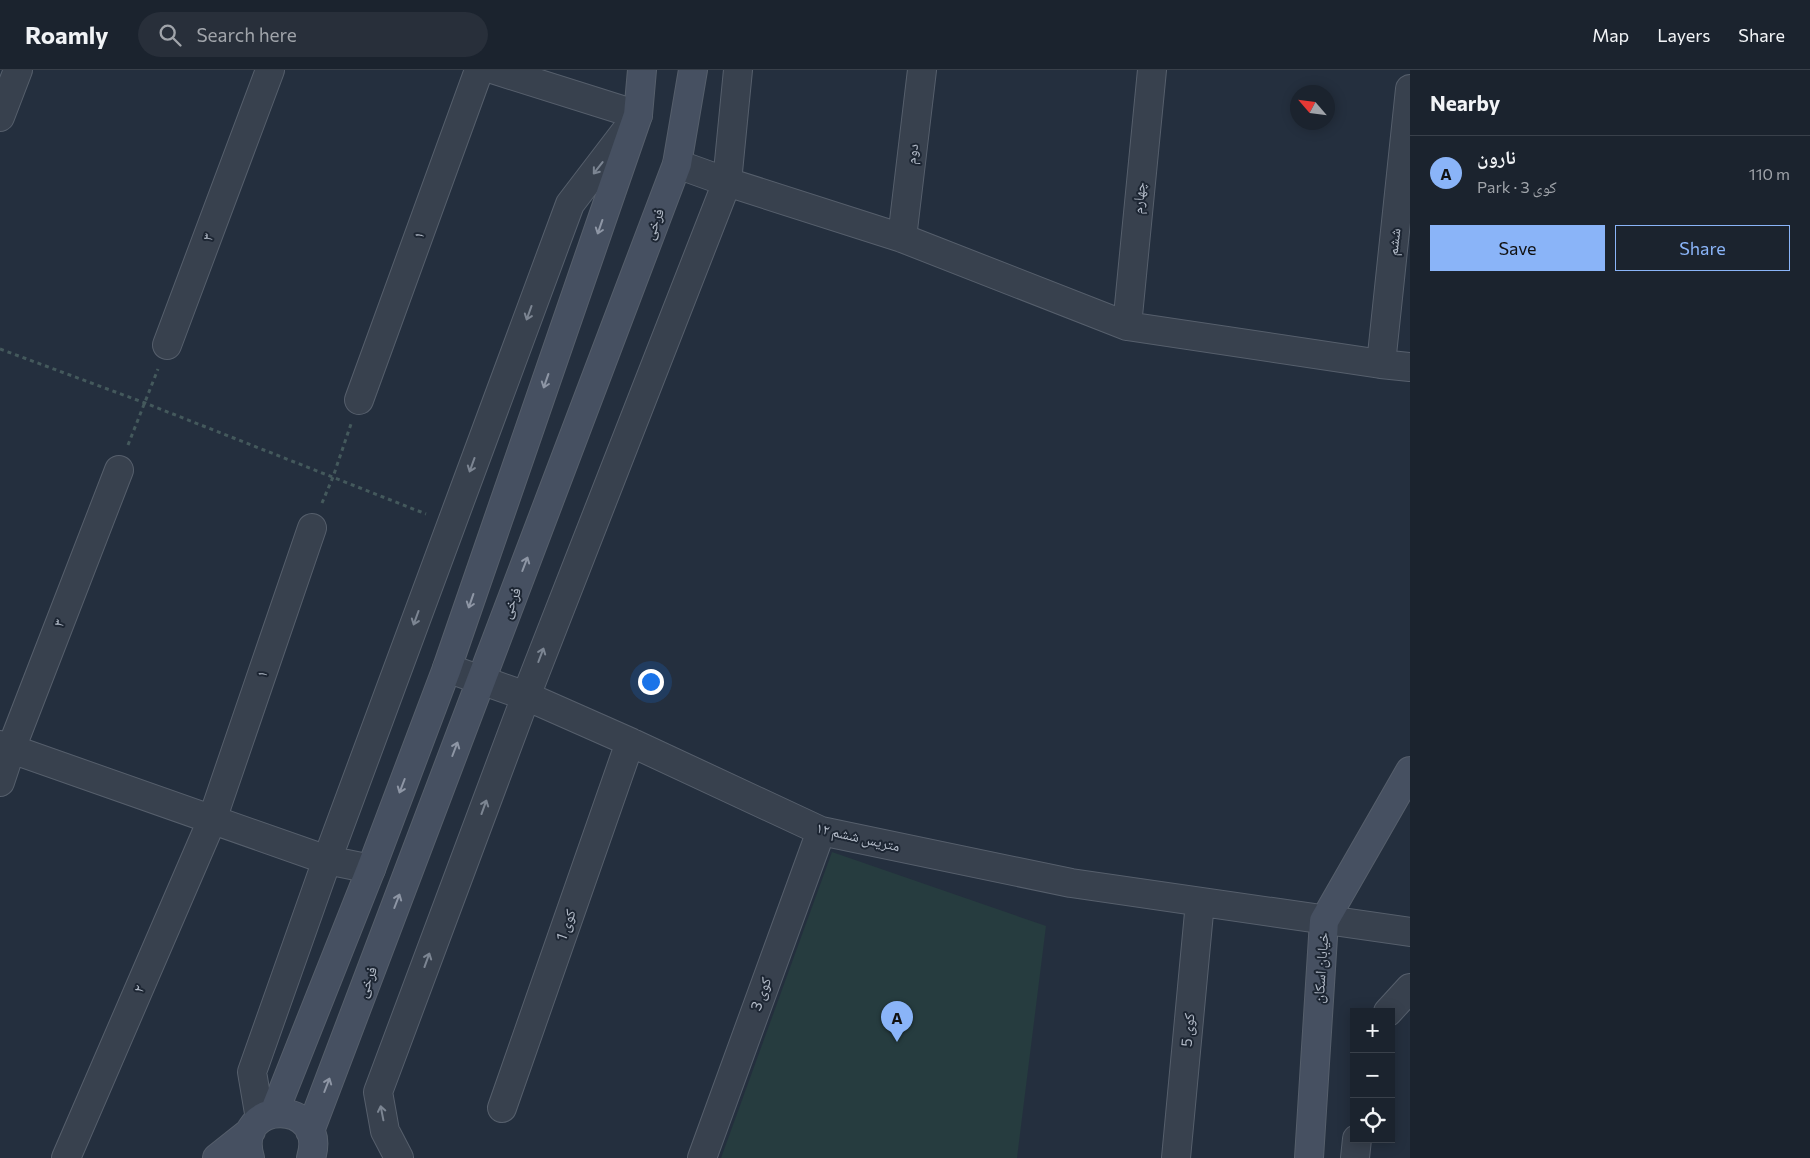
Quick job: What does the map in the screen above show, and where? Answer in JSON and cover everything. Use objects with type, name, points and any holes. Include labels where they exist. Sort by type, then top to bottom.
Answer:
[{"type":"main road","points":[[250,1158],[248,1140],[262,1121],[371,869],[447,668],[638,115],[642,70]]},
{"type":"main road","name":"فرخی","points":[[311,1143],[481,680],[677,164],[693,70]]},
{"type":"main road","name":"خیابان اسکان","points":[[1309,1158],[1324,921],[1410,771]]},
{"type":"main road","points":[[217,1158],[262,1121],[285,1112],[304,1122],[311,1143],[336,1158]]},
{"type":"street","points":[[0,117],[18,70]]},
{"type":"street","name":"۳","points":[[167,345],[270,70]]},
{"type":"street","name":"۱","points":[[359,400],[479,70]]},
{"type":"street","points":[[399,1158],[385,1131],[378,1092],[526,696],[727,182],[738,70]]},
{"type":"street","name":"دوم","points":[[902,238],[922,70]]},
{"type":"street","name":"چهارم","points":[[1127,326],[1152,70]]},
{"type":"street","points":[[262,1121],[252,1072],[327,860],[450,524],[570,204],[638,115],[510,72]]},
{"type":"street","name":"ششم","points":[[1381,364],[1410,89]]},
{"type":"street","points":[[677,164],[902,238],[1127,326],[1410,367]]},
{"type":"street","name":"۳","points":[[0,782],[5,747],[119,470]]},
{"type":"street","name":"۱","points":[[212,820],[312,528]]},
{"type":"street","name":"۱۲ متریس ششم","points":[[447,668],[526,696],[820,830],[1071,883],[1410,932]]},
{"type":"street","name":"کوی 1","points":[[502,1108],[630,742]]},
{"type":"street","points":[[5,747],[327,860],[371,869]]},
{"type":"street","name":"۲","points":[[66,1158],[212,820]]},
{"type":"street","name":"کوی 3","points":[[702,1158],[820,830]]},
{"type":"street","name":"کوی 5","points":[[1176,1158],[1200,902]]},
{"type":"street","points":[[1392,1008],[1410,988]]},
{"type":"street","points":[[1355,1158],[1357,1143]]},
{"type":"path","points":[[119,470],[167,345]]},
{"type":"path","points":[[0,348],[145,403],[450,524]]},
{"type":"path","points":[[333,477],[359,400]]},
{"type":"green space","points":[[832,852],[1046,926],[1017,1158],[721,1158]]},
{"type":"place","name":"نارون","points":[[897,1042]]}]
